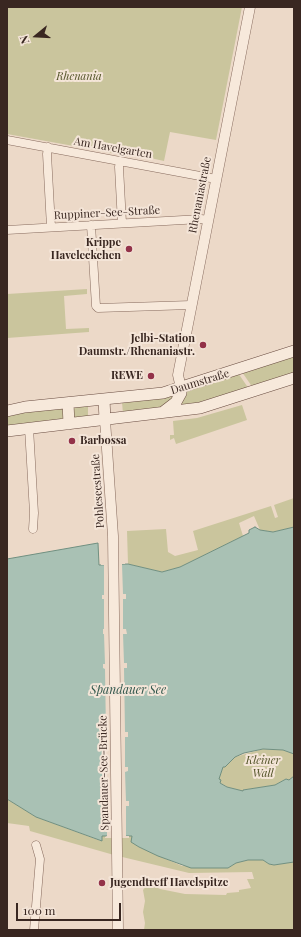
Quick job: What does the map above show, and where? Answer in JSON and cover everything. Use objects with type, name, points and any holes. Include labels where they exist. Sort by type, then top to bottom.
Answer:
[{"type":"main road","name":"Daumstraße","points":[[7,411],[25,407],[163,393],[294,351]]},
{"type":"main road","name":"Daumstraße","points":[[7,431],[200,408],[294,378]]},
{"type":"main road","points":[[161,413],[176,402],[181,393],[181,388]]},
{"type":"main road","points":[[104,399],[105,420]]},
{"type":"main road","points":[[68,403],[69,424]]},
{"type":"street","name":"Rhenaniastraße","points":[[181,388],[178,375],[250,7]]},
{"type":"street","name":"Am Havelgarten","points":[[7,140],[216,179]]},
{"type":"street","points":[[48,147],[47,154],[51,227]]},
{"type":"street","points":[[120,161],[122,223]]},
{"type":"street","name":"Ruppiner-See-Straße","points":[[7,230],[201,219],[208,220]]},
{"type":"street","points":[[91,225],[96,306],[98,308],[191,306]]},
{"type":"street","name":"Pohleseestraße","points":[[105,420],[113,536],[113,561]]},
{"type":"street","points":[[29,428],[34,508],[33,529]]},
{"type":"street","name":"Spandauer-See-Brücke","points":[[113,561],[118,930]]},
{"type":"street","points":[[34,930],[40,859],[36,845]]},
{"type":"green space","name":"Rhenania","points":[[7,7],[242,7],[216,140],[170,132],[164,161],[132,154],[129,156],[7,134]]},
{"type":"green space","points":[[87,289],[87,294],[64,296],[66,329],[89,328],[89,332],[7,338],[7,294]]},
{"type":"green space","points":[[294,355],[294,374],[253,388],[242,372]]},
{"type":"green space","points":[[238,373],[249,389],[221,398],[175,408],[188,390]]},
{"type":"green space","points":[[173,395],[175,396],[167,406],[123,414],[122,402]]},
{"type":"green space","points":[[88,405],[88,417],[74,419],[73,406]]},
{"type":"green space","points":[[242,405],[247,420],[176,444],[174,438],[170,440],[170,435],[174,435],[173,421],[197,418]]},
{"type":"green space","points":[[63,407],[64,420],[27,423],[7,427],[7,412]]},
{"type":"green space","points":[[294,498],[294,527],[273,532],[260,530],[254,516],[239,523],[243,536],[180,567],[162,572],[128,564],[127,531],[166,529],[168,552],[175,556],[198,550],[193,531],[271,506],[275,518],[278,517],[274,505]]},
{"type":"green space","name":"Kleiner Wall","points":[[263,749],[283,750],[294,754],[294,776],[289,780],[286,779],[275,785],[243,791],[227,787],[220,783],[218,779],[223,767],[225,767],[235,757]]},
{"type":"green space","points":[[7,799],[36,817],[101,841],[102,836],[132,836],[132,842],[139,847],[182,866],[228,868],[236,863],[248,860],[263,860],[274,865],[294,862],[294,930],[144,930],[145,923],[143,912],[145,901],[143,890],[147,885],[185,894],[226,895],[227,893],[239,892],[239,890],[251,888],[247,879],[254,879],[252,872],[189,873],[114,855],[30,831],[29,826],[7,823]]},
{"type":"water","name":"Spandauer See","points":[[255,527],[260,530],[273,532],[294,527],[294,754],[283,750],[263,749],[244,753],[235,757],[225,767],[223,767],[219,779],[221,780],[220,783],[227,787],[243,791],[275,785],[286,779],[289,780],[294,776],[294,862],[274,865],[263,860],[248,860],[236,863],[228,868],[191,868],[158,856],[139,847],[131,842],[132,836],[102,836],[102,841],[36,817],[7,799],[7,559],[98,543],[99,565],[128,564],[162,572],[180,567],[249,533],[249,530]]},
{"type":"pier","points":[[125,562],[125,564],[122,564],[123,594],[126,594],[126,599],[123,599],[123,629],[126,629],[127,634],[123,634],[124,663],[127,663],[127,668],[124,668],[125,732],[128,732],[128,737],[125,737],[125,767],[128,767],[128,771],[125,772],[126,801],[129,801],[129,806],[126,806],[126,836],[129,836],[129,838],[105,838],[107,836],[107,807],[105,807],[105,802],[107,802],[106,772],[104,772],[104,768],[106,768],[106,738],[104,738],[103,733],[106,733],[105,669],[103,668],[103,664],[105,664],[103,634],[104,599],[102,599],[102,595],[104,595],[104,565],[101,565],[101,563]]},
{"type":"place","name":"Krippe Haveleckchen","points":[[129,249]]},
{"type":"place","name":"Jelbi-Station Daumstr./Rhenaniastr.","points":[[203,345]]},
{"type":"place","name":"REWE","points":[[151,376]]},
{"type":"place","name":"Barbossa","points":[[72,441]]},
{"type":"place","name":"Jugendtreff Havelspitze","points":[[102,883]]}]
